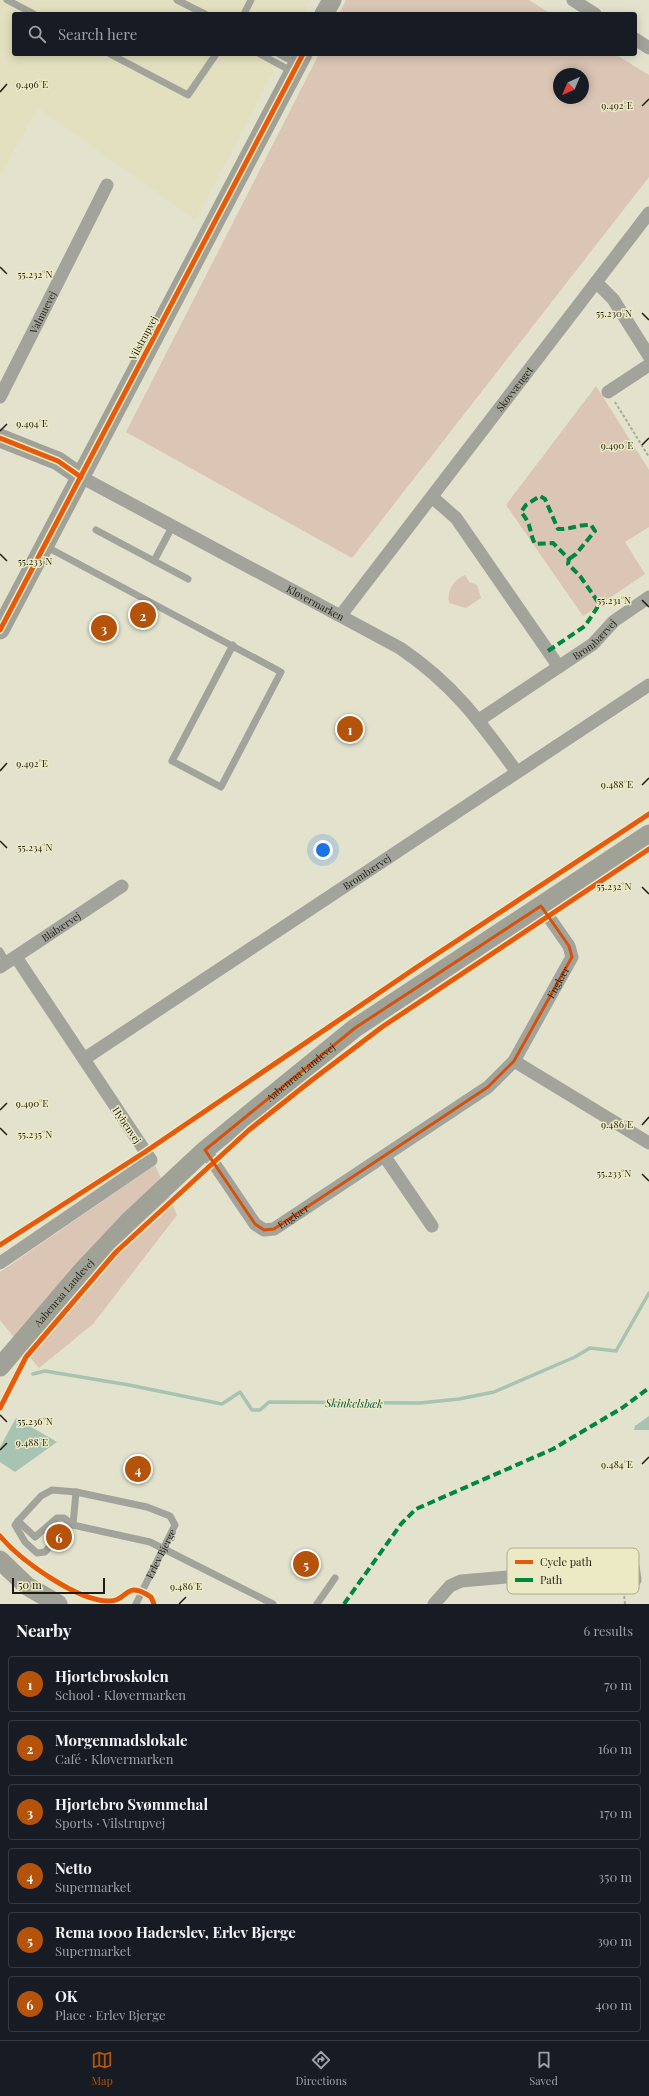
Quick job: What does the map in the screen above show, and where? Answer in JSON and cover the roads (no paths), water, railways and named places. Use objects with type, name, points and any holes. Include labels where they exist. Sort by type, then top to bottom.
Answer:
[{"type":"main road","points":[[325,12],[332,0]]},
{"type":"main road","name":"Vilstrupvej","points":[[0,630],[298,64]]},
{"type":"main road","points":[[0,438],[58,460],[81,477]]},
{"type":"main road","name":"Aabenraa Landevej","points":[[0,1367],[82,1271],[129,1221],[205,1150],[355,1028],[649,834]]},
{"type":"main road","points":[[1,1562],[27,1586],[58,1604]]},
{"type":"street","points":[[573,0],[592,12]]},
{"type":"street","points":[[637,40],[649,48]]},
{"type":"street","name":"Valmuevej","points":[[0,397],[107,185]]},
{"type":"street","name":"Skovvænget","points":[[341,615],[649,213]]},
{"type":"street","points":[[596,282],[613,299],[649,356]]},
{"type":"street","points":[[608,392],[649,365]]},
{"type":"street","name":"Kløvermarken","points":[[81,477],[341,615],[400,648],[425,666],[449,687],[479,720],[516,772]]},
{"type":"street","points":[[432,497],[456,518],[559,667]]},
{"type":"street","name":"Brombærvej","points":[[479,720],[593,644],[614,621],[649,598]]},
{"type":"street","name":"Brombærvej","points":[[84,1059],[649,685]]},
{"type":"street","name":"Blåbærvej","points":[[8,962],[122,886]]},
{"type":"street","name":"Engkær","points":[[205,1150],[255,1224],[264,1230],[274,1230],[488,1087],[514,1060],[572,956],[569,946],[541,906]]},
{"type":"street","name":"Hybenvej","points":[[0,1263],[151,1160],[84,1059],[8,962]]},
{"type":"street","points":[[514,1060],[649,1143]]},
{"type":"street","points":[[385,1157],[432,1226]]},
{"type":"street","points":[[434,1604],[450,1586],[461,1581],[507,1577]]},
{"type":"lane","points":[[7,0],[30,12]]},
{"type":"lane","points":[[177,0],[201,12]]},
{"type":"lane","points":[[245,12],[251,0]]},
{"type":"lane","points":[[114,56],[188,95],[215,56]]},
{"type":"lane","points":[[268,56],[298,64]]},
{"type":"lane","points":[[283,56],[298,64]]},
{"type":"lane","points":[[154,561],[172,526]]},
{"type":"lane","points":[[96,530],[188,579]]},
{"type":"lane","points":[[45,546],[233,645],[281,672],[221,787],[172,761],[233,645]]},
{"type":"lane","points":[[0,951],[8,962]]},
{"type":"lane","points":[[50,1546],[45,1552],[37,1552],[25,1542],[15,1524],[41,1496],[52,1490],[76,1492],[73,1525]]},
{"type":"lane","name":"Erlev Bjerge","points":[[76,1492],[147,1507],[170,1516],[175,1525],[136,1604]]},
{"type":"lane","points":[[18,1521],[35,1537],[57,1518],[64,1518],[73,1525],[150,1542],[273,1604]]},
{"type":"lane","points":[[317,1604],[335,1578]]},
{"type":"waterway","name":"Skinkelsbæk","points":[[33,1374],[45,1371],[129,1385],[222,1404],[240,1392],[252,1410],[260,1410],[269,1402],[420,1403],[459,1399],[494,1392],[575,1357],[590,1348],[616,1351],[649,1293]]},
{"type":"place","name":"Morgenmadslokale","points":[[143,615]]},
{"type":"place","name":"Hjortebro Svømmehal","points":[[104,628]]},
{"type":"place","name":"Hjortebroskolen","points":[[350,729]]},
{"type":"place","name":"Netto","points":[[138,1469]]},
{"type":"place","name":"OK","points":[[59,1537]]},
{"type":"place","name":"Rema 1000 Haderslev, Erlev Bjerge","points":[[306,1564]]}]
